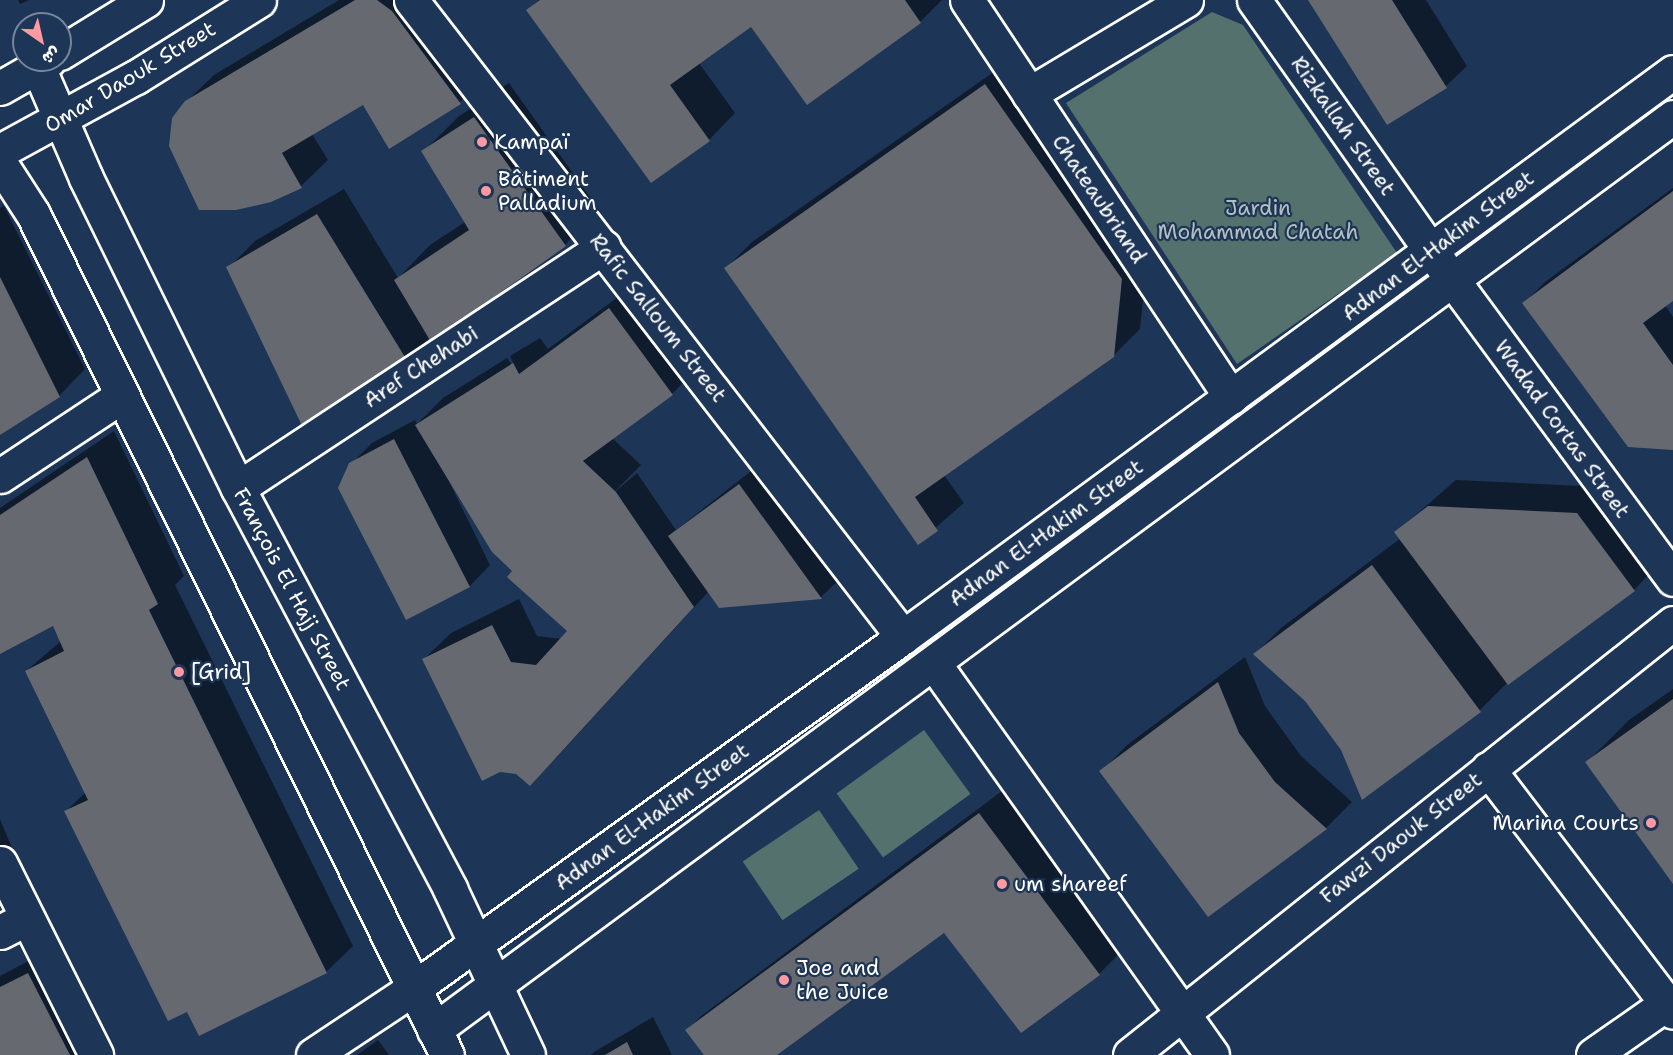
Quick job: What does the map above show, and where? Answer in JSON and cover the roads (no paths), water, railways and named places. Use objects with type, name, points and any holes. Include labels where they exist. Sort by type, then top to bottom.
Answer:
[{"type":"street","points":[[72,46],[146,0]]},
{"type":"street","name":"Omar Daouk Street","points":[[0,151],[60,120],[259,0]]},
{"type":"street","name":"Rafic Salloum Street","points":[[411,0],[903,637]]},
{"type":"street","name":"Chateaubriand","points":[[967,0],[1231,397]]},
{"type":"street","points":[[1029,94],[1186,0]]},
{"type":"street","name":"Rizkallah Street","points":[[1254,0],[1452,279]]},
{"type":"street","points":[[0,88],[28,72]]},
{"type":"street","name":"François El Hajj Street","points":[[51,72],[60,120],[238,488],[475,943],[528,1055]]},
{"type":"street","name":"Adnan El-Hakim Street","points":[[313,1055],[414,988],[903,637],[1432,252],[1673,72]]},
{"type":"street","name":"Adnan El-Hakim Street","points":[[441,1042],[495,986],[935,665],[1673,117]]},
{"type":"street","points":[[0,163],[33,214],[120,397],[441,1042]]},
{"type":"street","name":"Aref Chehabi","points":[[238,488],[604,247]]},
{"type":"street","name":"Wadad Cortas Street","points":[[1452,279],[1673,579]]},
{"type":"street","points":[[0,476],[120,397]]},
{"type":"street","name":"Fawzi Daouk Street","points":[[1130,1055],[1673,623]]},
{"type":"street","points":[[935,665],[1184,1012],[1212,1055]]},
{"type":"street","points":[[1488,769],[1670,1008],[1593,1055]]},
{"type":"street","points":[[0,863],[13,926],[96,1055]]},
{"type":"place","name":"Kampaï","points":[[482,142]]},
{"type":"place","name":"Bâtiment Palladium","points":[[486,191]]},
{"type":"place","name":"[Grid]","points":[[179,672]]},
{"type":"place","name":"Marina Courts","points":[[1651,823]]},
{"type":"place","name":"um shareef","points":[[1002,884]]},
{"type":"place","name":"Joe and the Juice","points":[[784,980]]},
{"type":"park label","name":"Jardin Mohammad Chatah","points":[[1258,220]]}]
